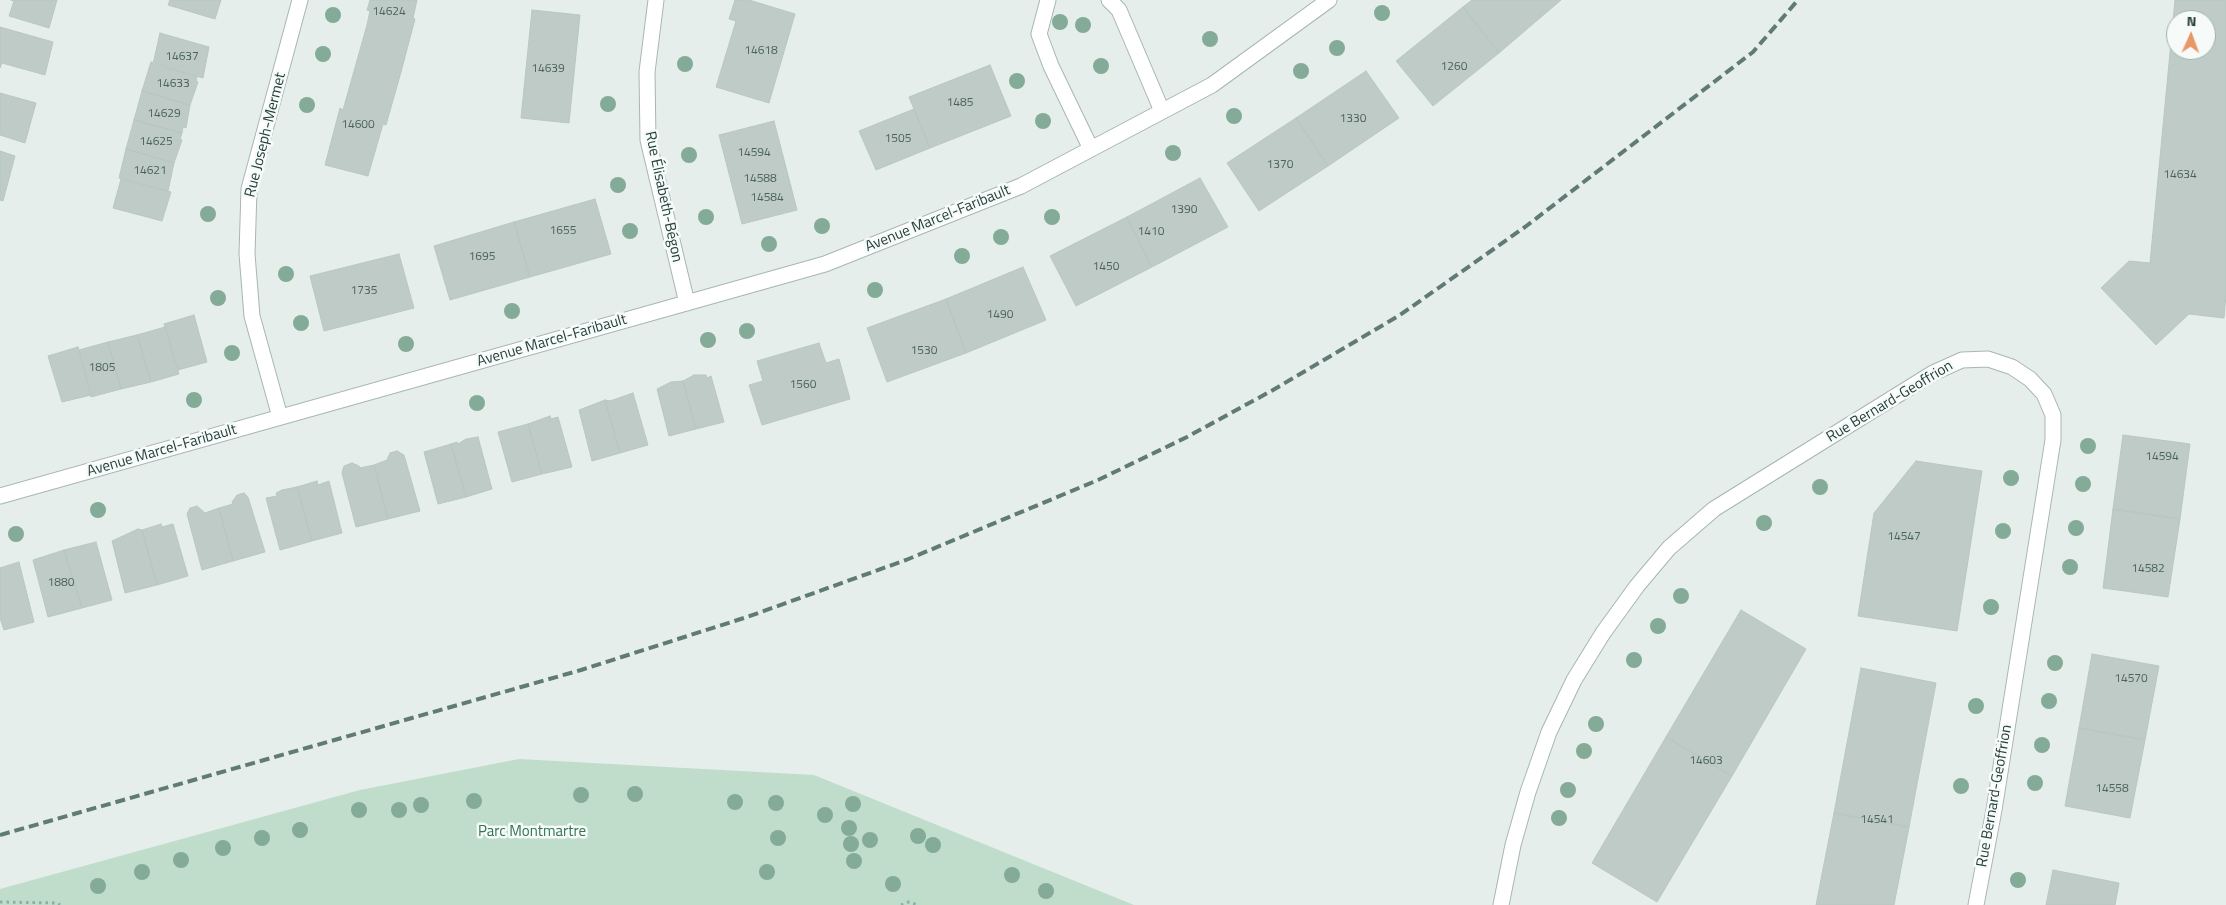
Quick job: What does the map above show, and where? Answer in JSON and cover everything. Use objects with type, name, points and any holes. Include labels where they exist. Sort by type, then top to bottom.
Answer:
[{"type":"street","name":"Rue Joseph-Mermet","points":[[280,417],[252,316],[247,254],[250,189],[300,0]]},
{"type":"street","name":"Rue Élisabeth-Bégon","points":[[656,0],[647,72],[648,140],[687,303]]},
{"type":"street","points":[[1048,0],[1039,34],[1051,66],[1091,149]]},
{"type":"street","points":[[1109,0],[1119,10],[1162,111]]},
{"type":"street","name":"Avenue Marcel-Faribault","points":[[0,496],[824,264],[1021,186],[1212,85],[1329,0]]},
{"type":"street","name":"Rue Bernard-Geoffrion","points":[[1501,905],[1513,845],[1528,792],[1549,732],[1574,680],[1603,633],[1637,586],[1669,548],[1714,509],[1933,373],[1962,360],[1988,359],[2012,367],[2030,379],[2044,394],[2053,415],[2053,440],[1996,800],[1976,905]]},
{"type":"path","points":[[0,902],[57,903],[60,905]]},
{"type":"path","points":[[901,905],[908,902],[918,905]]},
{"type":"green space","name":"Parc Montmartre","points":[[519,759],[814,775],[1134,905],[0,905],[0,889],[360,790]]},
{"type":"building","points":[[11,0],[57,0],[49,28],[9,16],[14,1]]},
{"type":"building","points":[[170,0],[221,0],[215,19],[168,5]]},
{"type":"building","points":[[370,0],[417,0],[413,18],[415,19],[401,72],[386,125],[383,124],[368,176],[325,165],[340,108],[343,110],[367,25],[370,11],[367,10]]},
{"type":"building","points":[[735,0],[749,0],[795,14],[769,103],[716,87],[736,21],[729,19]]},
{"type":"building","points":[[1472,0],[1561,0],[1499,53],[1463,7]]},
{"type":"building","points":[[2175,0],[2226,0],[2226,295],[2224,318],[2189,314],[2156,345],[2101,288],[2129,261],[2150,263],[2169,60],[2216,60],[2216,10],[2174,10]]},
{"type":"building","points":[[1463,7],[1499,53],[1433,106],[1396,61]]},
{"type":"building","points":[[532,10],[580,15],[569,123],[521,118]]},
{"type":"building","points":[[0,27],[53,42],[45,75],[2,63],[0,68]]},
{"type":"building","points":[[160,33],[209,47],[203,78],[153,64]]},
{"type":"building","points":[[151,62],[197,77],[196,81],[198,82],[190,105],[142,91]]},
{"type":"building","points":[[990,65],[1011,116],[930,148],[909,97]]},
{"type":"building","points":[[1366,71],[1399,118],[1328,166],[1296,118]]},
{"type":"building","points":[[142,91],[190,105],[186,128],[183,127],[182,133],[134,120]]},
{"type":"building","points":[[0,93],[36,103],[25,143],[0,135]]},
{"type":"building","points":[[914,109],[930,148],[876,170],[859,131]]},
{"type":"building","points":[[1296,118],[1328,166],[1259,211],[1227,163]]},
{"type":"building","points":[[134,120],[182,133],[180,139],[182,140],[174,163],[126,149]]},
{"type":"building","points":[[774,121],[797,210],[742,224],[719,135]]},
{"type":"building","points":[[126,149],[174,163],[168,191],[119,178]]},
{"type":"building","points":[[0,151],[15,156],[3,201],[0,200]]},
{"type":"building","points":[[1200,178],[1228,227],[1152,267],[1127,217]]},
{"type":"building","points":[[121,179],[171,192],[162,221],[113,208]]},
{"type":"building","points":[[595,199],[611,254],[530,277],[514,222]]},
{"type":"building","points":[[1127,217],[1152,267],[1076,306],[1050,256]]},
{"type":"building","points":[[514,222],[530,277],[450,300],[434,246]]},
{"type":"building","points":[[399,254],[414,308],[324,331],[310,276]]},
{"type":"building","points":[[1023,267],[1046,320],[966,353],[946,299]]},
{"type":"building","points":[[946,299],[966,353],[887,382],[867,328]]},
{"type":"building","points":[[194,315],[207,362],[178,370],[164,324]]},
{"type":"building","points":[[165,327],[179,374],[151,382],[137,335]]},
{"type":"building","points":[[137,335],[151,382],[121,389],[108,342]]},
{"type":"building","points":[[108,342],[121,389],[91,397],[79,350]]},
{"type":"building","points":[[819,343],[826,363],[839,359],[850,399],[762,425],[749,385],[763,381],[757,361]]},
{"type":"building","points":[[78,347],[91,395],[62,402],[48,356]]},
{"type":"building","points":[[694,375],[706,375],[707,378],[711,376],[724,422],[696,429],[683,381]]},
{"type":"building","points":[[683,381],[696,429],[669,436],[657,389],[671,382]]},
{"type":"building","points":[[633,393],[648,445],[620,453],[605,400],[610,401]]},
{"type":"building","points":[[605,400],[620,453],[592,461],[579,410]]},
{"type":"building","points":[[550,416],[551,419],[558,417],[572,467],[542,474],[528,424]]},
{"type":"building","points":[[528,424],[542,474],[512,482],[498,432]]},
{"type":"building","points":[[2123,435],[2190,444],[2180,519],[2113,509]]},
{"type":"building","points":[[478,437],[492,489],[466,497],[451,444],[457,442],[458,444],[466,439]]},
{"type":"building","points":[[451,444],[466,497],[438,504],[424,452]]},
{"type":"building","points":[[397,451],[404,455],[420,511],[388,519],[374,465],[387,460],[390,453]]},
{"type":"building","points":[[1916,461],[1982,471],[1957,631],[1858,616],[1874,513]]},
{"type":"building","points":[[352,463],[360,468],[374,465],[388,519],[356,527],[342,473],[344,466]]},
{"type":"building","points":[[317,481],[318,485],[329,481],[342,533],[312,541],[297,487]]},
{"type":"building","points":[[297,487],[312,541],[280,550],[266,498],[277,496],[276,493],[282,490]]},
{"type":"building","points":[[244,493],[248,497],[265,552],[233,561],[219,508],[233,504],[232,502],[237,495]]},
{"type":"building","points":[[197,506],[205,513],[219,508],[233,561],[202,570],[187,514],[190,508]]},
{"type":"building","points":[[2113,509],[2180,519],[2168,597],[2103,588]]},
{"type":"building","points":[[161,524],[162,527],[173,524],[188,576],[157,585],[142,530]]},
{"type":"building","points":[[138,529],[142,530],[157,585],[125,593],[112,541]]},
{"type":"building","points":[[96,542],[112,600],[82,608],[64,550]]},
{"type":"building","points":[[64,550],[82,608],[48,617],[33,560]]},
{"type":"building","points":[[19,562],[34,622],[4,630],[0,618],[0,568]]},
{"type":"building","points":[[1741,610],[1806,649],[1732,776],[1666,737]]},
{"type":"building","points":[[2092,654],[2159,666],[2145,740],[2079,728]]},
{"type":"building","points":[[1861,668],[1936,683],[1909,827],[1834,813]]},
{"type":"building","points":[[2079,728],[2145,740],[2130,818],[2065,806]]},
{"type":"building","points":[[1666,737],[1732,776],[1657,902],[1592,863]]},
{"type":"building","points":[[1834,813],[1909,827],[1894,905],[1816,905]]},
{"type":"building","points":[[2053,870],[2119,883],[2115,905],[2046,905]]},
{"type":"railway","points":[[0,835],[581,670],[747,617],[906,560],[1098,480],[1187,437],[1273,390],[1400,315],[1525,227],[1753,52],[1798,0]]}]
